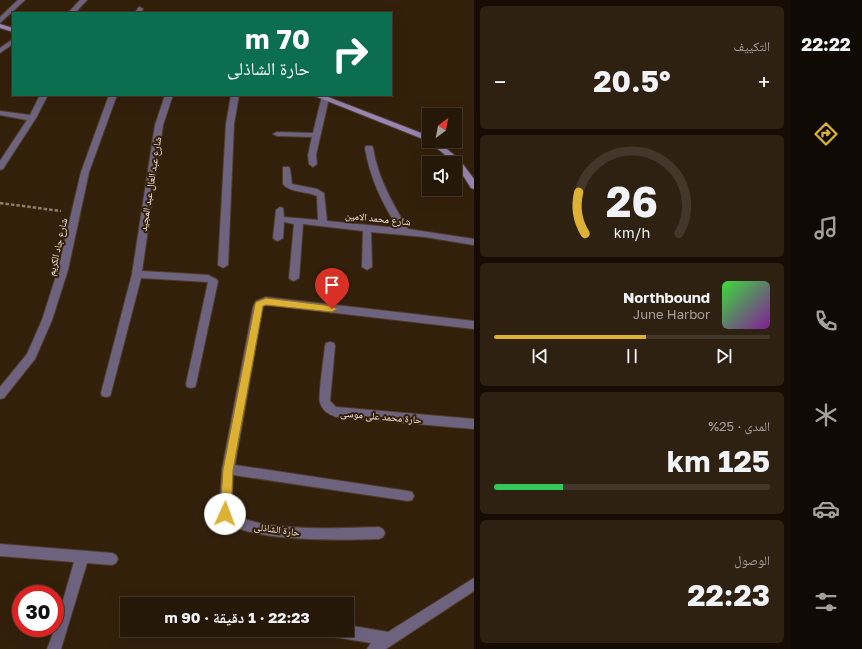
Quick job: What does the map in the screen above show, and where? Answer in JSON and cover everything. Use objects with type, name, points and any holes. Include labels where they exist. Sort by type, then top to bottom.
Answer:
[{"type":"street","points":[[0,21],[22,0]]},
{"type":"street","points":[[72,12],[84,0]]},
{"type":"street","points":[[0,26],[12,30]]},
{"type":"street","points":[[0,51],[12,43]]},
{"type":"street","points":[[1,165],[32,118],[43,96]]},
{"type":"street","name":"شارع جاد الكريم","points":[[0,394],[31,356],[55,299],[88,162],[113,96]]},
{"type":"street","name":"شارع عبد العال عبد المجيد","points":[[106,393],[137,274],[159,125],[169,96]]},
{"type":"street","points":[[223,265],[230,124],[235,96]]},
{"type":"street","points":[[319,96],[422,136]]},
{"type":"street","points":[[313,164],[312,155],[325,98]]},
{"type":"street","points":[[0,113],[32,118]]},
{"type":"street","points":[[277,134],[316,135]]},
{"type":"street","points":[[369,148],[371,164],[376,180],[392,211],[406,232]]},
{"type":"street","points":[[442,148],[454,157],[463,167],[474,186]]},
{"type":"street","points":[[286,169],[288,185],[314,191],[321,195],[323,224]]},
{"type":"street","points":[[278,238],[280,210]]},
{"type":"street","name":"شارع محمد الامين","points":[[279,219],[406,232],[474,242]]},
{"type":"street","points":[[294,278],[299,222]]},
{"type":"street","points":[[367,228],[367,267]]},
{"type":"street","points":[[137,274],[208,278],[213,281],[192,384]]},
{"type":"street","name":"حارة الشاذلى","points":[[379,533],[292,533],[234,522],[225,514],[228,470],[258,307],[262,302],[474,326]]},
{"type":"street","name":"حارة محمد على موسى","points":[[330,346],[325,401],[328,408],[332,411],[474,424]]},
{"type":"street","points":[[228,470],[408,496]]},
{"type":"street","points":[[0,550],[112,560]]},
{"type":"street","points":[[54,649],[82,557]]},
{"type":"street","points":[[374,649],[474,584]]},
{"type":"street","points":[[354,633],[389,639]]},
{"type":"path","points":[[0,203],[76,213]]},
{"type":"route","points":[[225,514],[228,470],[259,304],[266,301],[332,309]]}]
